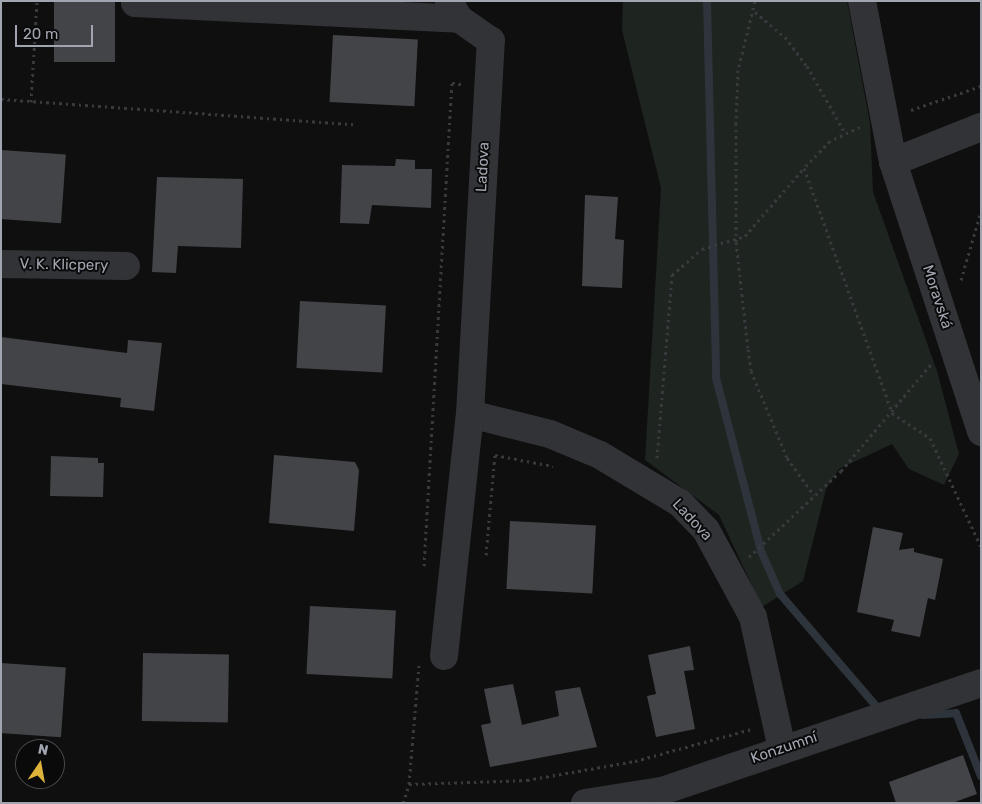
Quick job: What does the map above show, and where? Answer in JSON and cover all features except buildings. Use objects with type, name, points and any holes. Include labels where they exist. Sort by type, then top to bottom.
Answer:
[{"type":"street","name":"Moravská","points":[[862,1],[893,162],[981,432]]},
{"type":"street","points":[[135,3],[454,10]]},
{"type":"street","name":"Ladova","points":[[432,658],[470,414],[491,41],[454,10]]},
{"type":"street","points":[[893,162],[981,127]]},
{"type":"street","name":"V. K. Klicpery","points":[[1,264],[126,266]]},
{"type":"street","name":"Ladova","points":[[470,414],[550,434],[650,483],[680,503],[706,530],[732,571],[753,617],[782,749]]},
{"type":"street","name":"Konzumní","points":[[585,803],[662,791],[981,683]]},
{"type":"path","points":[[30,102],[37,1]]},
{"type":"path","points":[[755,1],[755,12],[738,70],[736,242],[751,371],[787,458],[814,495]]},
{"type":"path","points":[[755,12],[785,37],[807,66],[844,133]]},
{"type":"path","points":[[424,570],[452,83],[488,86]]},
{"type":"path","points":[[900,114],[981,86]]},
{"type":"path","points":[[1,99],[353,124]]},
{"type":"path","points":[[650,483],[656,468],[668,290],[678,267],[702,249],[736,242],[830,141],[858,128]]},
{"type":"path","points":[[804,168],[892,413],[930,438],[981,548]]},
{"type":"path","points":[[959,285],[981,211]]},
{"type":"path","points":[[756,551],[772,539],[892,413]]},
{"type":"path","points":[[486,555],[495,455],[560,468]]},
{"type":"path","points":[[403,803],[409,784],[432,658]]},
{"type":"path","points":[[409,784],[527,780],[635,761],[763,726]]},
{"type":"shaded area","points":[[623,1],[847,1],[870,123],[873,192],[937,371],[959,454],[944,485],[909,469],[892,444],[839,469],[826,489],[803,581],[762,607],[719,515],[645,460],[661,188],[622,30]]},
{"type":"waterway","points":[[707,1],[716,378],[761,551],[780,594],[881,712]]},
{"type":"waterway","points":[[923,715],[956,713],[981,776]]}]
